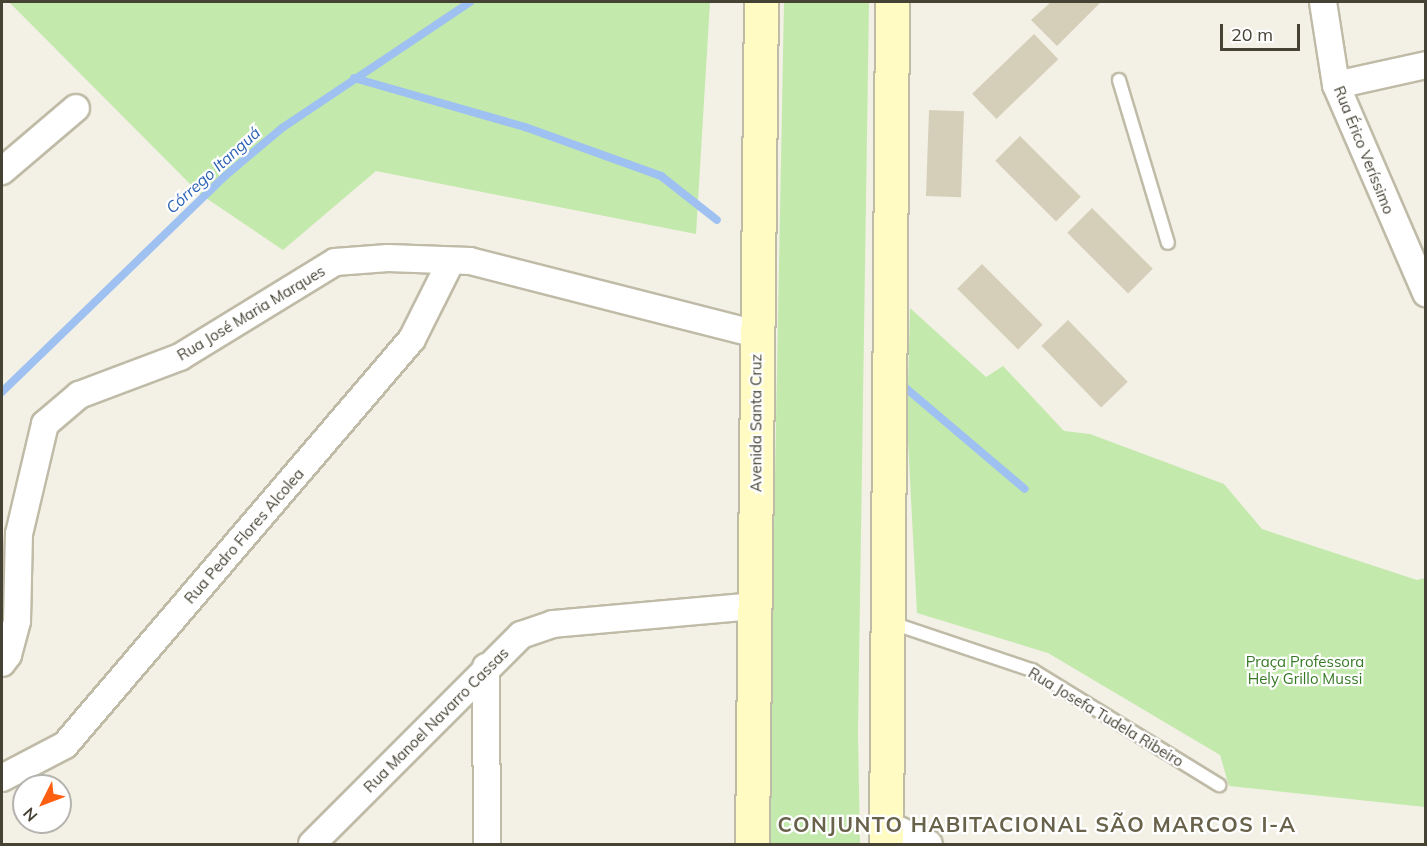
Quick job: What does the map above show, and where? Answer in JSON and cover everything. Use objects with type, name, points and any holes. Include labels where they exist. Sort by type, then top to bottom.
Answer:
[{"type":"main road","name":"Avenida Santa Cruz","points":[[752,844],[761,2]]},
{"type":"main road","points":[[886,834],[892,2]]},
{"type":"street","name":"Rua Érico Veríssimo","points":[[1323,2],[1336,85],[1425,293]]},
{"type":"street","points":[[1336,85],[1425,65]]},
{"type":"street","points":[[2,171],[76,108]]},
{"type":"street","name":"Rua José Maria Marques","points":[[4,650],[19,534],[45,424],[79,395],[180,357],[336,262],[388,258],[470,261],[757,334]]},
{"type":"street","name":"Rua Pedro Flores Alcolea","points":[[2,778],[65,745],[412,339],[451,261]]},
{"type":"street","name":"Rua José Maria Marques","points":[[2,577],[19,534]]},
{"type":"street","name":"Rua Manoel Navarro Cassas","points":[[312,844],[486,667],[521,635],[553,624],[754,606]]},
{"type":"street","points":[[486,667],[487,844]]},
{"type":"street","points":[[886,834],[929,844]]},
{"type":"lane","points":[[1119,80],[1168,243]]},
{"type":"lane","name":"Rua Josefa Tudela Ribeiro","points":[[888,621],[1032,670],[1219,785]]},
{"type":"green space","points":[[9,2],[710,2],[696,234],[376,171],[283,250],[200,194]]},
{"type":"green space","points":[[784,2],[869,2],[858,732],[860,844],[768,844]]},
{"type":"green space","name":"Praça Professora Hely Grillo Mussi","points":[[910,308],[986,377],[1003,366],[1064,431],[1090,434],[1224,484],[1262,529],[1417,580],[1425,578],[1425,807],[1229,786],[1220,755],[1048,653],[917,613],[907,422]]},
{"type":"building","points":[[1051,2],[1101,2],[1057,46],[1031,20]]},
{"type":"building","points":[[1034,34],[1058,59],[996,119],[972,94]]},
{"type":"building","points":[[929,110],[964,111],[961,197],[926,196]]},
{"type":"building","points":[[1020,136],[1081,197],[1056,222],[995,161]]},
{"type":"building","points":[[1092,208],[1153,269],[1128,294],[1067,233]]},
{"type":"building","points":[[982,264],[1043,325],[1018,350],[957,289]]},
{"type":"building","points":[[1068,320],[1128,382],[1101,408],[1041,346]]},
{"type":"waterway","name":"Córrego Itanguá","points":[[2,392],[225,176],[282,128],[470,2]]},
{"type":"waterway","points":[[354,78],[525,127],[661,176],[717,220]]},
{"type":"waterway","points":[[901,384],[1025,489]]},
{"type":"district","name":"CONJUNTO HABITACIONAL SÃO MARCOS I-A","points":[[1037,824]]}]
